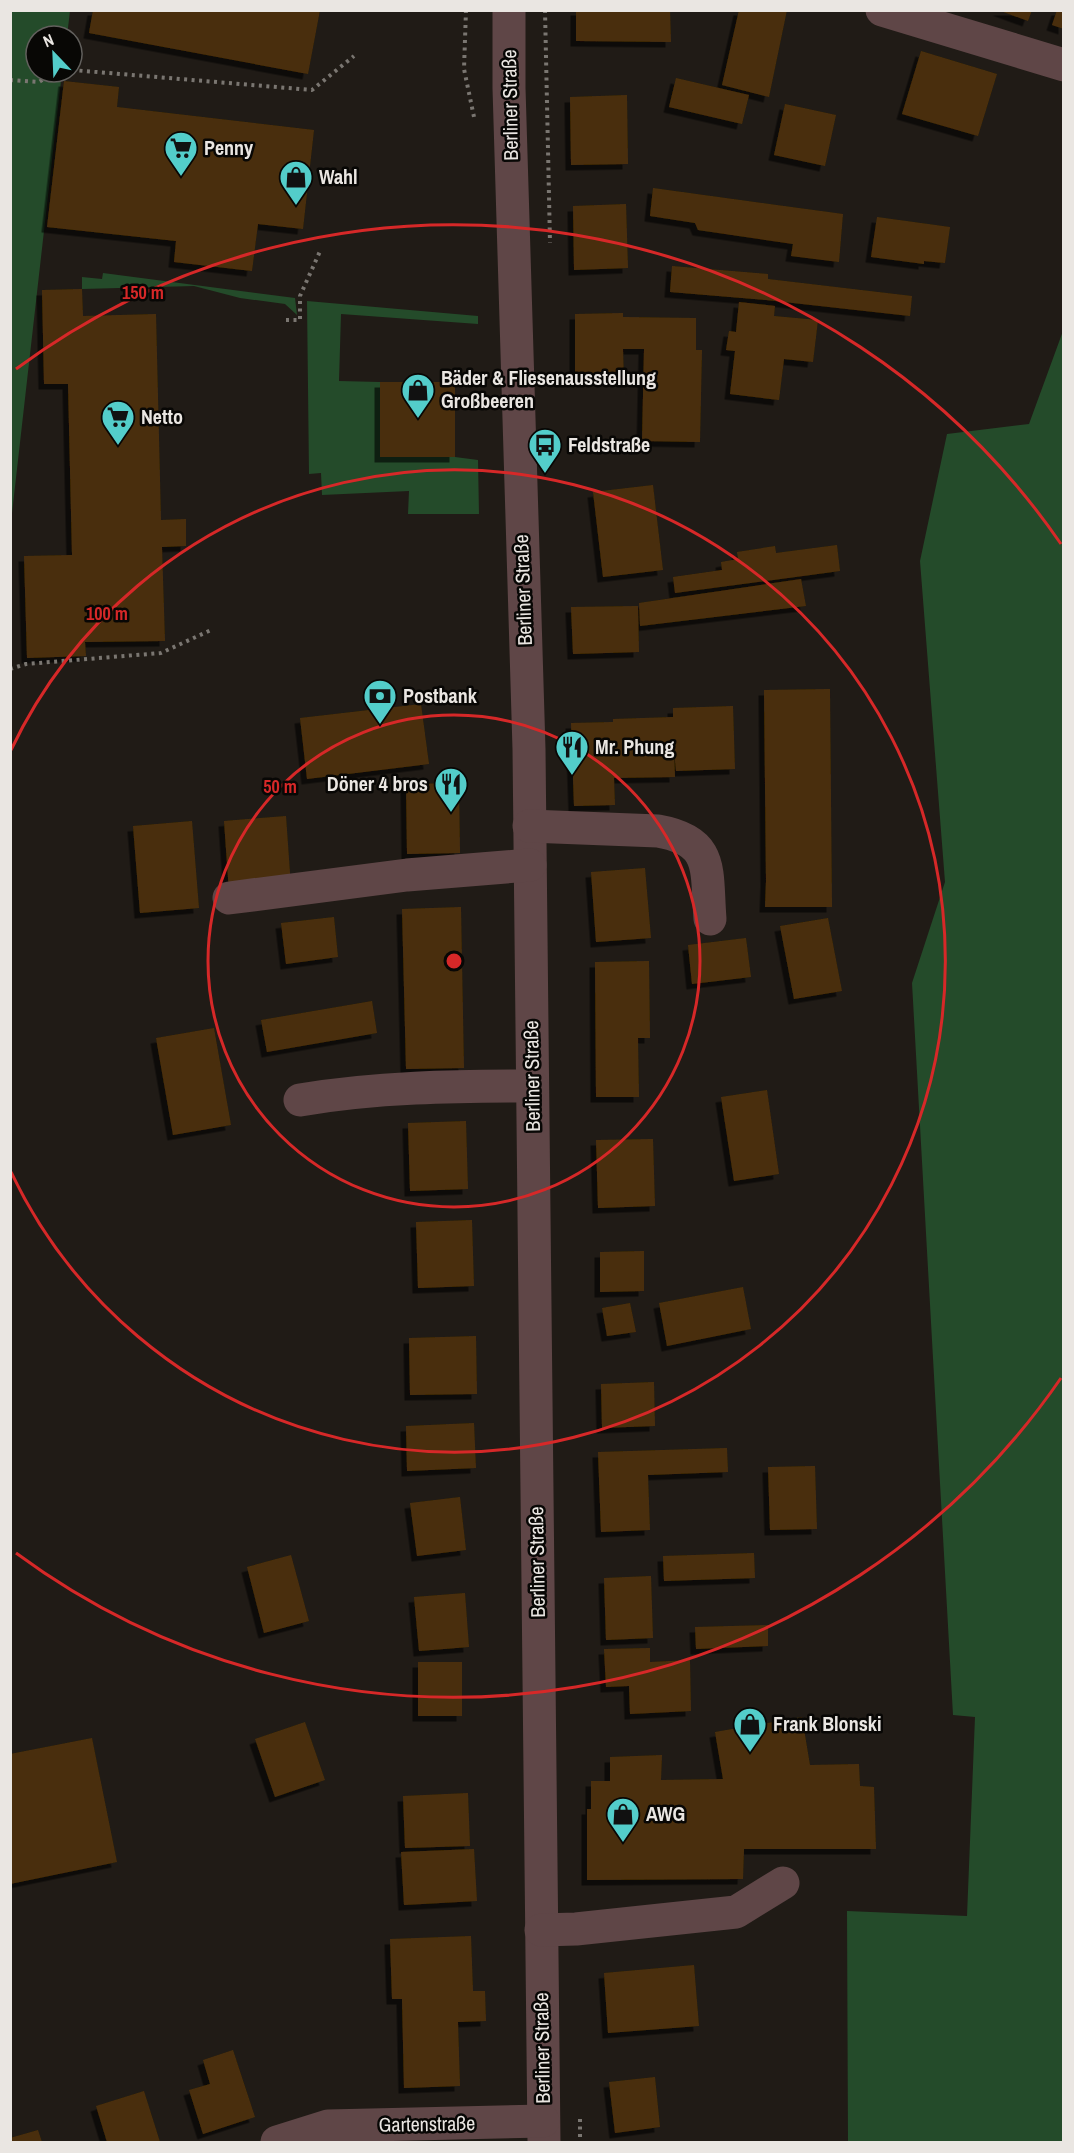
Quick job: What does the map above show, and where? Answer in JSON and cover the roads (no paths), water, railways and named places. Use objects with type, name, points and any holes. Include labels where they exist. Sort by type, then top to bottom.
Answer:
[{"type":"street","name":"Berliner Straße","points":[[509,10],[508,88],[528,714],[544,2132]]},
{"type":"street","points":[[882,10],[1064,65]]},
{"type":"street","points":[[529,826],[658,831],[674,834],[691,842],[698,847],[705,859],[710,919]]},
{"type":"street","points":[[229,898],[406,875],[530,865]]},
{"type":"street","points":[[300,1100],[331,1095],[454,1086],[532,1086]]},
{"type":"street","points":[[541,1930],[576,1929],[736,1912],[783,1883]]},
{"type":"street","name":"Gartenstraße","points":[[277,2142],[328,2126],[544,2132]]},
{"type":"place","name":"Penny","points":[[181,177]]},
{"type":"place","name":"Wahl","points":[[296,206]]},
{"type":"place","name":"Bäder & Fliesenausstellung Großbeeren","points":[[418,419]]},
{"type":"place","name":"Netto","points":[[118,446]]},
{"type":"place","name":"Feldstraße","points":[[545,474]]},
{"type":"place","name":"Postbank","points":[[380,725]]},
{"type":"place","name":"Mr. Phung","points":[[572,776]]},
{"type":"place","name":"Döner 4 bros","points":[[451,813]]},
{"type":"place","name":"Frank Blonski","points":[[750,1753]]},
{"type":"place","name":"AWG","points":[[623,1843]]}]
